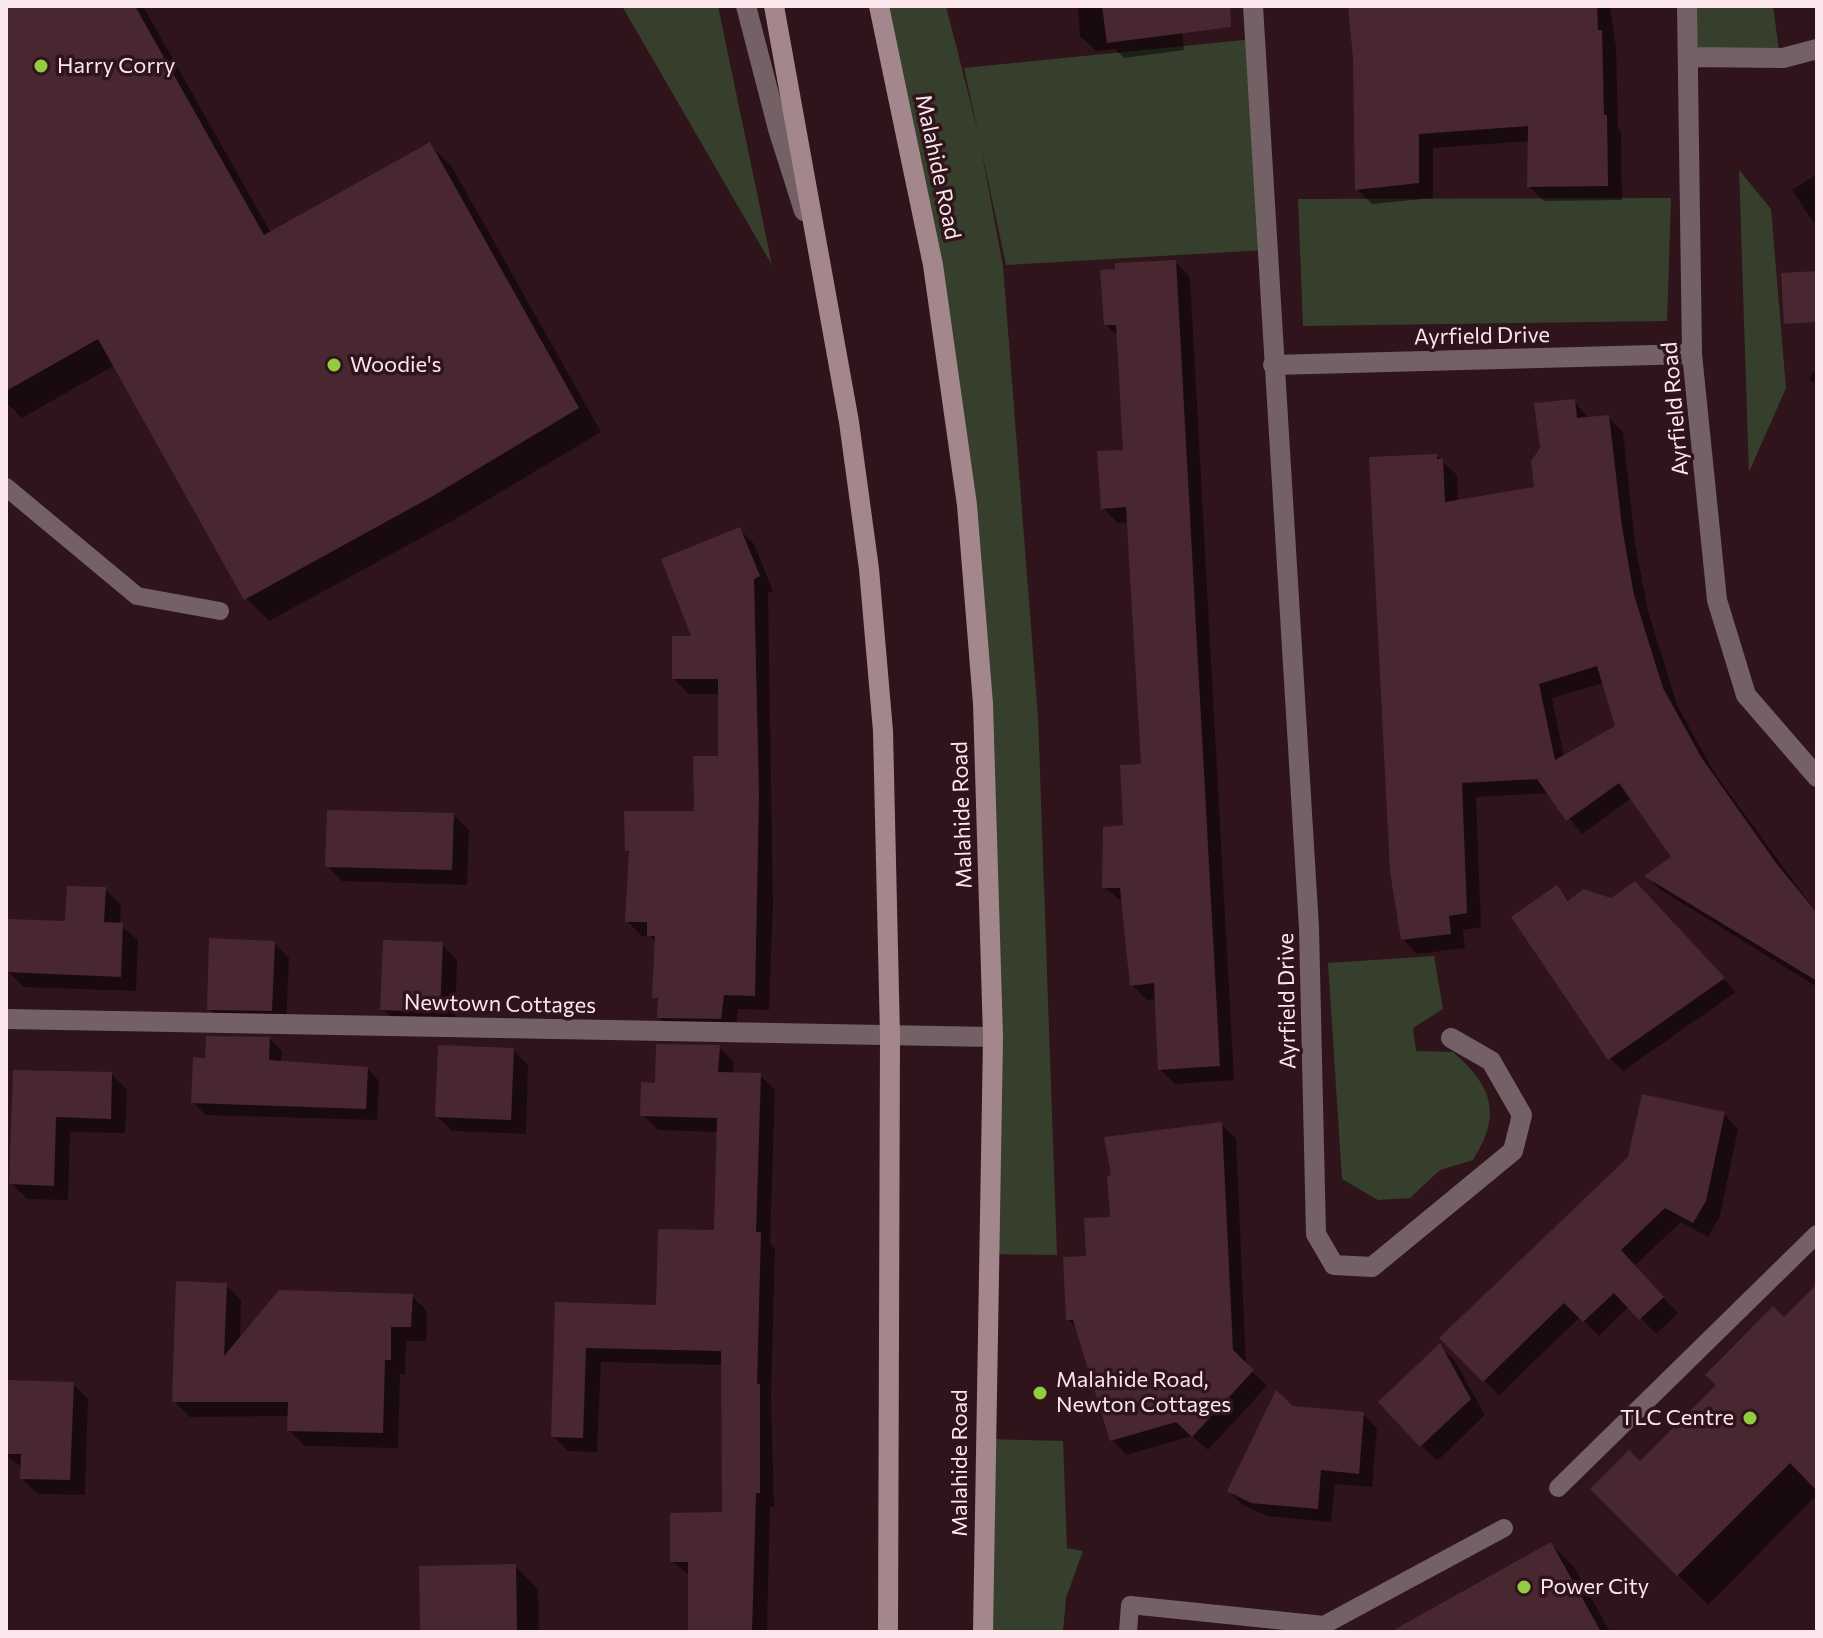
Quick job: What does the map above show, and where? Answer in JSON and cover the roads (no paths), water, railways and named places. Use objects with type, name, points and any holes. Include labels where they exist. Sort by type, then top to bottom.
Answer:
[{"type":"main road","points":[[774,6],[823,268],[869,569],[883,731],[890,1036],[888,1632]]},
{"type":"main road","name":"Malahide Road","points":[[879,6],[933,265],[967,505],[983,704],[993,1037],[984,1387],[983,1632]]},
{"type":"street","points":[[746,6],[778,129],[823,268]]},
{"type":"street","name":"Ayrfield Drive","points":[[1253,6],[1309,928],[1316,1234],[1334,1265],[1372,1267],[1513,1151],[1522,1115],[1491,1061],[1451,1038]]},
{"type":"street","name":"Ayrfield Road","points":[[1687,6],[1692,354],[1717,600],[1746,695],[1817,777]]},
{"type":"street","points":[[1689,57],[1783,58],[1817,49]]},
{"type":"street","name":"Ayrfield Drive","points":[[1273,365],[1692,354]]},
{"type":"street","name":"Newtown Cottages","points":[[6,1019],[993,1037]]},
{"type":"lane","points":[[6,487],[137,596],[220,611]]},
{"type":"lane","points":[[1558,1488],[1817,1234]]},
{"type":"lane","points":[[1128,1632],[1130,1605],[1278,1626],[1324,1625],[1504,1528]]},
{"type":"place","name":"Harry Corry","points":[[41,66]]},
{"type":"place","name":"Woodie's","points":[[334,365]]},
{"type":"place","name":"Malahide Road, Newton Cottages","points":[[1040,1393]]},
{"type":"place","name":"TLC Centre","points":[[1750,1418]]},
{"type":"place","name":"Power City","points":[[1524,1587]]}]
